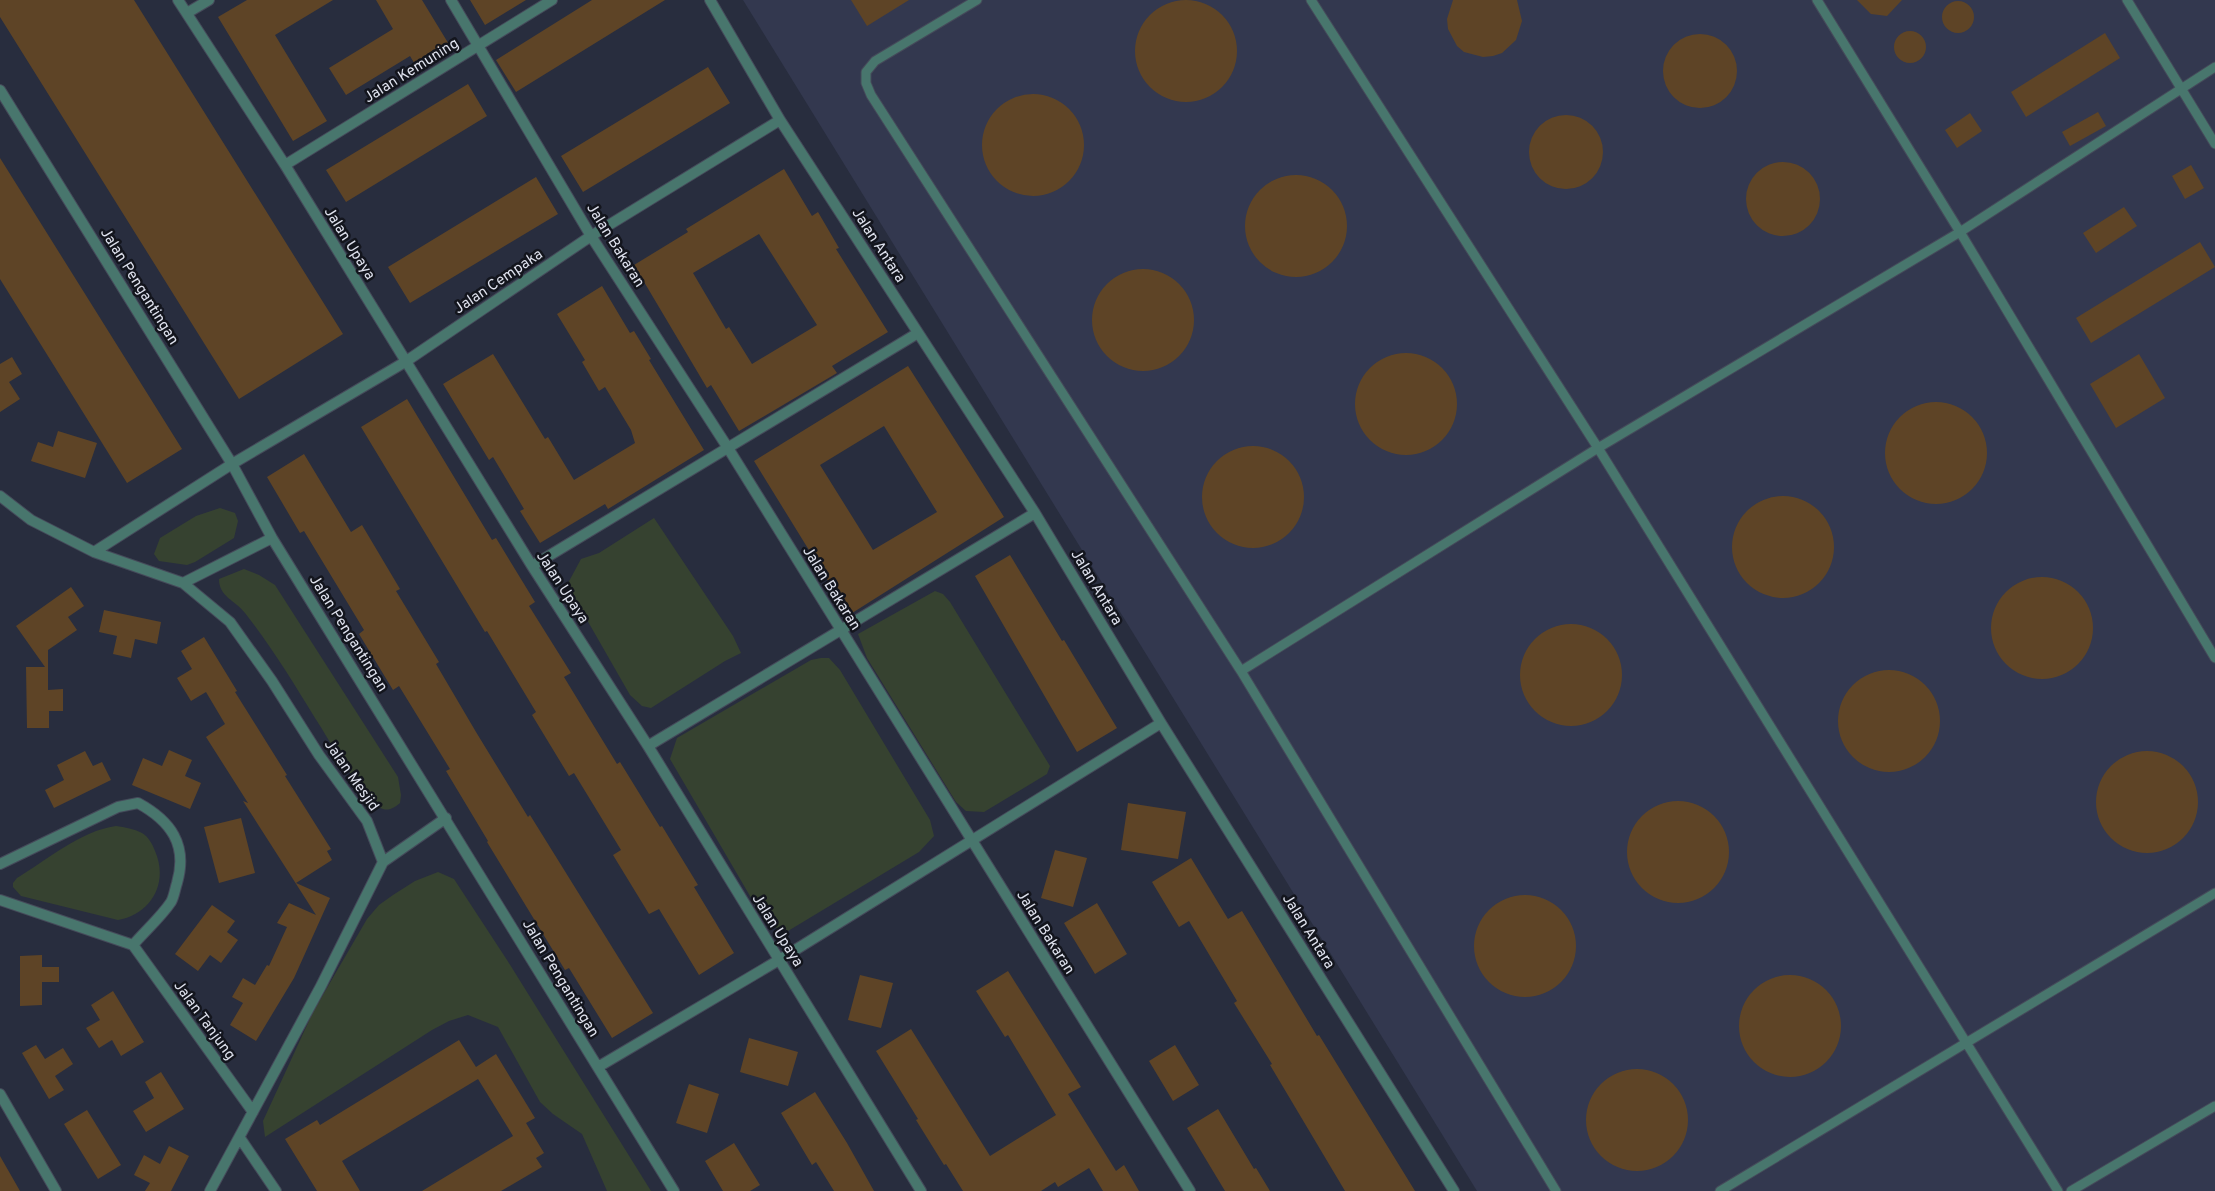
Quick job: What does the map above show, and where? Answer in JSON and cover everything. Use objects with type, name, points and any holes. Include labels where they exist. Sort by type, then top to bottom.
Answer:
[{"type":"street","name":"Jalan Upaya","points":[[178,0],[284,165],[532,566],[648,746],[921,1191]]},
{"type":"street","points":[[187,14],[209,0]]},
{"type":"street","name":"Jalan Bakaran","points":[[451,0],[591,236],[728,448],[840,631],[1190,1191]]},
{"type":"street","name":"Jalan Kemuning","points":[[284,165],[552,0]]},
{"type":"street","name":"Jalan Antara","points":[[710,0],[780,120],[1035,513],[1162,723],[1454,1191]]},
{"type":"street","name":"Jalan Pengantingan","points":[[0,90],[232,464],[272,538],[674,1191]]},
{"type":"street","name":"Jalan Cempaka","points":[[94,552],[232,464],[406,362],[591,236],[780,120]]},
{"type":"street","points":[[532,566],[918,333]]},
{"type":"street","name":"Jalan Mesjid","points":[[0,496],[31,520],[94,552],[183,583],[230,622],[272,681],[319,755],[366,820],[383,862]]},
{"type":"street","points":[[648,746],[1035,513]]},
{"type":"street","points":[[183,583],[272,538]]},
{"type":"street","points":[[598,1067],[779,960],[1162,723]]},
{"type":"street","points":[[0,864],[118,807],[138,803],[156,812],[172,830],[180,850],[180,873],[171,901],[133,945],[0,900]]},
{"type":"street","points":[[210,1191],[320,986],[383,862],[446,818]]},
{"type":"street","name":"Jalan Tanjung","points":[[133,945],[252,1112]]},
{"type":"street","points":[[0,1094],[56,1191]]},
{"type":"street","points":[[240,1138],[276,1191]]},
{"type":"lane","points":[[977,0],[875,61],[866,72],[866,83],[871,95],[1241,671],[1556,1191]]},
{"type":"lane","points":[[1311,0],[1598,448],[2058,1191]]},
{"type":"lane","points":[[1816,0],[1960,232],[2215,658]]},
{"type":"lane","points":[[2127,0],[2215,144]]},
{"type":"lane","points":[[1241,671],[1598,448],[1960,232],[2215,67]]},
{"type":"lane","points":[[1720,1191],[2215,893]]},
{"type":"lane","points":[[2072,1191],[2215,1106]]},
{"type":"shaded area","points":[[743,0],[2215,0],[2215,1191],[1477,1191]]},
{"type":"green space","points":[[220,508],[235,513],[238,521],[234,538],[187,565],[159,561],[154,554],[160,538],[196,516]]},
{"type":"green space","points":[[654,518],[733,636],[741,653],[725,661],[651,708],[642,706],[630,695],[567,585],[581,559],[599,553]]},
{"type":"green space","points":[[244,569],[259,575],[275,585],[398,777],[401,795],[400,803],[394,807],[383,809],[366,795],[264,638],[245,613],[222,590],[219,579]]},
{"type":"green space","points":[[935,591],[943,594],[950,602],[1050,766],[1047,774],[984,812],[966,811],[956,802],[867,658],[858,634]]},
{"type":"green space","points":[[829,658],[840,670],[930,820],[934,836],[919,852],[788,931],[770,926],[764,920],[670,759],[677,738],[811,660]]},
{"type":"green space","points":[[116,826],[133,829],[144,834],[153,846],[159,863],[160,874],[154,895],[148,904],[130,917],[118,920],[21,896],[13,887],[13,883],[17,878],[64,847],[90,834]]},
{"type":"green space","points":[[438,872],[454,879],[507,960],[651,1191],[607,1191],[582,1134],[553,1114],[540,1102],[498,1027],[468,1015],[449,1021],[432,1030],[265,1137],[263,1121],[313,1012],[367,919],[379,905],[393,895],[415,881]]},
{"type":"building","points":[[0,0],[134,0],[343,334],[239,399],[0,17]]},
{"type":"building","points":[[247,0],[333,0],[275,35],[327,121],[293,141],[218,17]]},
{"type":"building","points":[[376,0],[422,0],[453,51],[419,71],[410,56],[346,95],[329,68],[393,29]]},
{"type":"building","points":[[470,0],[526,0],[485,25]]},
{"type":"building","points":[[592,0],[665,0],[516,92],[496,60]]},
{"type":"building","points":[[851,0],[909,0],[867,26]]},
{"type":"building","points":[[1186,0],[1205,4],[1222,15],[1233,32],[1237,51],[1233,70],[1222,87],[1205,98],[1186,102],[1167,98],[1150,87],[1139,70],[1135,51],[1139,32],[1150,15],[1167,4]]},
{"type":"building","points":[[1453,0],[1517,0],[1522,21],[1516,40],[1502,53],[1493,56],[1483,57],[1464,52],[1457,46],[1448,29],[1447,19]]},
{"type":"building","points":[[1857,0],[1902,0],[1887,16],[1871,14]]},
{"type":"building","points":[[1958,1],[1964,2],[1969,6],[1973,11],[1973,23],[1969,28],[1964,32],[1958,33],[1952,32],[1947,28],[1943,23],[1942,17],[1943,11],[1947,6],[1952,2]]},
{"type":"building","points":[[1910,31],[1916,32],[1921,36],[1925,41],[1925,53],[1921,58],[1916,62],[1910,63],[1904,62],[1899,58],[1895,53],[1894,47],[1895,41],[1899,36],[1904,32]]},
{"type":"building","points":[[2105,33],[2120,58],[2026,117],[2011,92]]},
{"type":"building","points":[[1700,34],[1721,40],[1731,50],[1737,71],[1731,92],[1721,102],[1700,108],[1679,102],[1669,92],[1663,71],[1669,50],[1679,40]]},
{"type":"building","points":[[708,67],[730,103],[583,192],[561,156]]},
{"type":"building","points":[[468,84],[487,116],[346,202],[326,170]]},
{"type":"building","points":[[1033,94],[1052,98],[1069,109],[1080,126],[1084,145],[1080,164],[1069,181],[1052,192],[1033,196],[1014,192],[997,181],[986,164],[982,145],[986,126],[997,109],[1014,98]]},
{"type":"building","points":[[2098,112],[2106,126],[2070,146],[2062,132]]},
{"type":"building","points":[[1970,113],[1982,131],[1957,148],[1945,130]]},
{"type":"building","points":[[1566,115],[1587,121],[1597,131],[1603,152],[1597,173],[1587,183],[1566,189],[1545,183],[1535,173],[1529,152],[1535,131],[1545,121]]},
{"type":"building","points":[[0,158],[182,449],[127,483],[0,279]]},
{"type":"building","points":[[1783,162],[1804,168],[1814,178],[1820,199],[1814,220],[1804,230],[1783,236],[1762,230],[1752,220],[1746,199],[1752,178],[1762,168]]},
{"type":"building","points":[[2191,165],[2204,188],[2185,199],[2172,176]]},
{"type":"building","points":[[784,169],[812,216],[818,212],[839,248],[836,249],[888,332],[832,366],[837,373],[739,431],[711,385],[707,388],[634,265],[688,232],[686,229]],"holes":[[[759,234],[817,325],[752,364],[729,327],[726,329],[693,273]]]},
{"type":"building","points":[[1296,175],[1315,179],[1332,190],[1343,207],[1347,226],[1343,245],[1332,262],[1315,273],[1296,277],[1277,273],[1260,262],[1249,245],[1245,226],[1249,207],[1260,190],[1277,179]]},
{"type":"building","points":[[536,177],[558,214],[410,303],[388,267]]},
{"type":"building","points":[[2124,207],[2137,226],[2096,253],[2083,233]]},
{"type":"building","points":[[2200,242],[2215,267],[2091,343],[2076,318]]},
{"type":"building","points":[[1143,269],[1162,273],[1179,284],[1190,301],[1194,320],[1190,339],[1179,356],[1162,367],[1143,371],[1124,367],[1107,356],[1096,339],[1092,320],[1096,301],[1107,284],[1124,273]]},
{"type":"building","points":[[602,286],[630,333],[634,331],[651,359],[649,360],[704,450],[608,509],[605,504],[540,543],[520,511],[524,509],[493,457],[489,460],[443,384],[493,354],[545,439],[548,437],[574,480],[635,443],[631,430],[605,387],[599,391],[582,362],[585,360],[557,314]]},
{"type":"building","points":[[1406,353],[1425,357],[1442,368],[1453,385],[1457,404],[1453,423],[1442,440],[1425,451],[1406,455],[1387,451],[1370,440],[1359,423],[1355,404],[1359,385],[1370,368],[1387,357]]},
{"type":"building","points":[[2139,354],[2165,398],[2116,428],[2090,384]]},
{"type":"building","points":[[12,357],[22,374],[9,382],[20,399],[0,412],[0,364]]},
{"type":"building","points":[[908,366],[1004,517],[849,615],[754,461]],"holes":[[[884,426],[937,512],[873,550],[820,465]]]},
{"type":"building","points":[[407,399],[492,540],[496,538],[535,602],[529,606],[571,673],[564,677],[617,764],[620,762],[660,827],[662,826],[698,885],[694,887],[734,953],[699,975],[659,909],[649,914],[613,855],[621,850],[574,773],[569,776],[532,715],[536,712],[487,631],[485,632],[361,427]]},
{"type":"building","points":[[1936,402],[1955,406],[1972,417],[1983,434],[1987,453],[1983,472],[1972,489],[1955,500],[1936,504],[1917,500],[1900,489],[1889,472],[1885,453],[1889,434],[1900,417],[1917,406]]},
{"type":"building","points":[[58,431],[97,443],[85,478],[31,461],[38,442],[53,447]]},
{"type":"building","points":[[1253,446],[1272,450],[1289,461],[1300,478],[1304,497],[1300,516],[1289,533],[1272,544],[1253,548],[1234,544],[1217,533],[1206,516],[1202,497],[1206,478],[1217,461],[1234,450]]},
{"type":"building","points":[[304,454],[351,532],[362,525],[400,589],[396,591],[439,662],[436,664],[476,732],[653,1013],[612,1038],[569,968],[565,970],[446,771],[450,769],[399,686],[393,690],[359,634],[364,630],[304,531],[300,533],[267,477]]},
{"type":"building","points":[[1783,496],[1802,500],[1819,511],[1830,528],[1834,547],[1830,566],[1819,583],[1802,594],[1783,598],[1764,594],[1747,583],[1736,566],[1732,547],[1736,528],[1747,511],[1764,500]]},
{"type":"building","points":[[1010,555],[1117,728],[1077,752],[975,576]]},
{"type":"building","points":[[2042,577],[2061,581],[2078,592],[2089,609],[2093,628],[2089,647],[2078,664],[2061,675],[2042,679],[2023,675],[2006,664],[1995,647],[1991,628],[1995,609],[2006,592],[2023,581]]},
{"type":"building","points":[[71,587],[84,606],[68,617],[77,630],[48,650],[48,690],[63,689],[63,711],[49,711],[49,728],[27,728],[26,667],[45,667],[16,626]]},
{"type":"building","points":[[104,610],[161,622],[157,644],[135,639],[131,658],[113,654],[117,636],[99,632]]},
{"type":"building","points":[[1571,624],[1590,628],[1607,639],[1618,656],[1622,675],[1618,694],[1607,711],[1590,722],[1571,726],[1552,722],[1535,711],[1524,694],[1520,675],[1524,656],[1535,639],[1552,628]]},
{"type":"building","points":[[204,637],[237,691],[235,692],[287,775],[285,776],[331,849],[327,851],[332,860],[296,883],[330,898],[294,978],[256,1041],[230,1025],[243,1003],[232,997],[243,978],[255,985],[267,965],[269,966],[287,927],[277,923],[289,903],[316,915],[243,801],[248,803],[206,737],[225,724],[206,692],[191,701],[177,678],[192,669],[181,651]]},
{"type":"building","points":[[1889,670],[1908,674],[1925,685],[1936,702],[1940,721],[1936,740],[1925,757],[1908,768],[1889,772],[1870,768],[1853,757],[1842,740],[1838,721],[1842,702],[1853,685],[1870,674]]},
{"type":"building","points":[[169,750],[192,760],[185,776],[201,783],[190,809],[132,785],[143,758],[162,766]]},
{"type":"building","points":[[85,751],[93,766],[102,762],[111,780],[54,808],[45,790],[64,780],[57,765]]},
{"type":"building","points":[[2147,751],[2166,755],[2183,766],[2194,783],[2198,802],[2194,821],[2183,838],[2166,849],[2147,853],[2128,849],[2111,838],[2100,821],[2096,802],[2100,783],[2111,766],[2128,755]]},
{"type":"building","points":[[1678,801],[1697,805],[1714,816],[1725,833],[1729,852],[1725,871],[1714,888],[1697,899],[1678,903],[1659,899],[1642,888],[1631,871],[1627,852],[1631,833],[1642,816],[1659,805]]},
{"type":"building","points":[[1128,803],[1186,812],[1178,859],[1121,850]]},
{"type":"building","points":[[241,818],[255,873],[219,883],[204,827]]},
{"type":"building","points":[[1055,850],[1087,858],[1073,907],[1041,898]]},
{"type":"building","points":[[1191,858],[1228,919],[1242,911],[1317,1036],[1319,1035],[1415,1191],[1345,1191],[1270,1065],[1272,1064],[1234,1003],[1237,1001],[1189,921],[1179,927],[1152,882]]},
{"type":"building","points":[[1525,895],[1544,899],[1561,910],[1572,927],[1576,946],[1572,965],[1561,982],[1544,993],[1525,997],[1506,993],[1489,982],[1478,965],[1474,946],[1478,927],[1489,910],[1506,899]]},
{"type":"building","points":[[1097,903],[1127,954],[1095,974],[1064,923]]},
{"type":"building","points":[[212,905],[235,921],[227,932],[238,940],[221,963],[210,955],[198,971],[175,954]]},
{"type":"building","points":[[42,955],[42,967],[59,967],[59,982],[42,982],[42,1005],[20,1006],[20,956]]},
{"type":"building","points":[[1008,971],[1081,1087],[1068,1094],[1116,1171],[1124,1165],[1139,1191],[1103,1191],[1089,1168],[1058,1187],[1055,1182],[1041,1191],[963,1191],[916,1120],[918,1119],[876,1051],[911,1029],[990,1156],[1056,1115],[1008,1035],[1005,1037],[976,991]]},
{"type":"building","points":[[860,975],[893,983],[881,1028],[848,1020]]},
{"type":"building","points":[[1790,975],[1809,979],[1826,990],[1837,1007],[1841,1026],[1837,1045],[1826,1062],[1809,1073],[1790,1077],[1771,1073],[1754,1062],[1743,1045],[1739,1026],[1743,1007],[1754,990],[1771,979]]},
{"type":"building","points":[[113,991],[144,1042],[121,1056],[112,1040],[99,1048],[86,1028],[100,1020],[91,1005]]},
{"type":"building","points":[[749,1038],[798,1052],[788,1086],[740,1072]]},
{"type":"building","points":[[459,1040],[476,1067],[496,1054],[535,1118],[526,1123],[544,1153],[536,1158],[542,1167],[501,1191],[422,1191],[513,1136],[478,1079],[342,1161],[360,1191],[317,1191],[285,1139],[317,1120],[320,1125]]},
{"type":"building","points":[[36,1045],[45,1059],[63,1048],[73,1064],[55,1076],[64,1090],[49,1099],[22,1053]]},
{"type":"building","points":[[1175,1045],[1199,1085],[1173,1101],[1149,1061]]},
{"type":"building","points":[[1637,1069],[1656,1073],[1673,1084],[1684,1101],[1688,1120],[1684,1139],[1673,1156],[1656,1167],[1637,1171],[1618,1167],[1601,1156],[1590,1139],[1586,1120],[1590,1101],[1601,1084],[1618,1073]]},
{"type":"building","points":[[161,1072],[184,1109],[146,1132],[133,1111],[154,1098],[145,1082]]},
{"type":"building","points":[[689,1084],[719,1094],[707,1133],[676,1123]]},
{"type":"building","points":[[815,1092],[874,1191],[834,1191],[816,1162],[812,1165],[781,1113]]},
{"type":"building","points":[[1218,1109],[1254,1169],[1256,1168],[1270,1191],[1225,1191],[1187,1128]]},
{"type":"building","points":[[87,1110],[121,1165],[98,1179],[64,1124]]},
{"type":"building","points":[[734,1143],[760,1185],[750,1191],[723,1191],[705,1161]]},
{"type":"building","points":[[169,1146],[189,1156],[171,1191],[145,1191],[150,1183],[134,1175],[144,1155],[160,1164]]},
{"type":"building","points":[[0,1156],[20,1191],[0,1191]]}]
